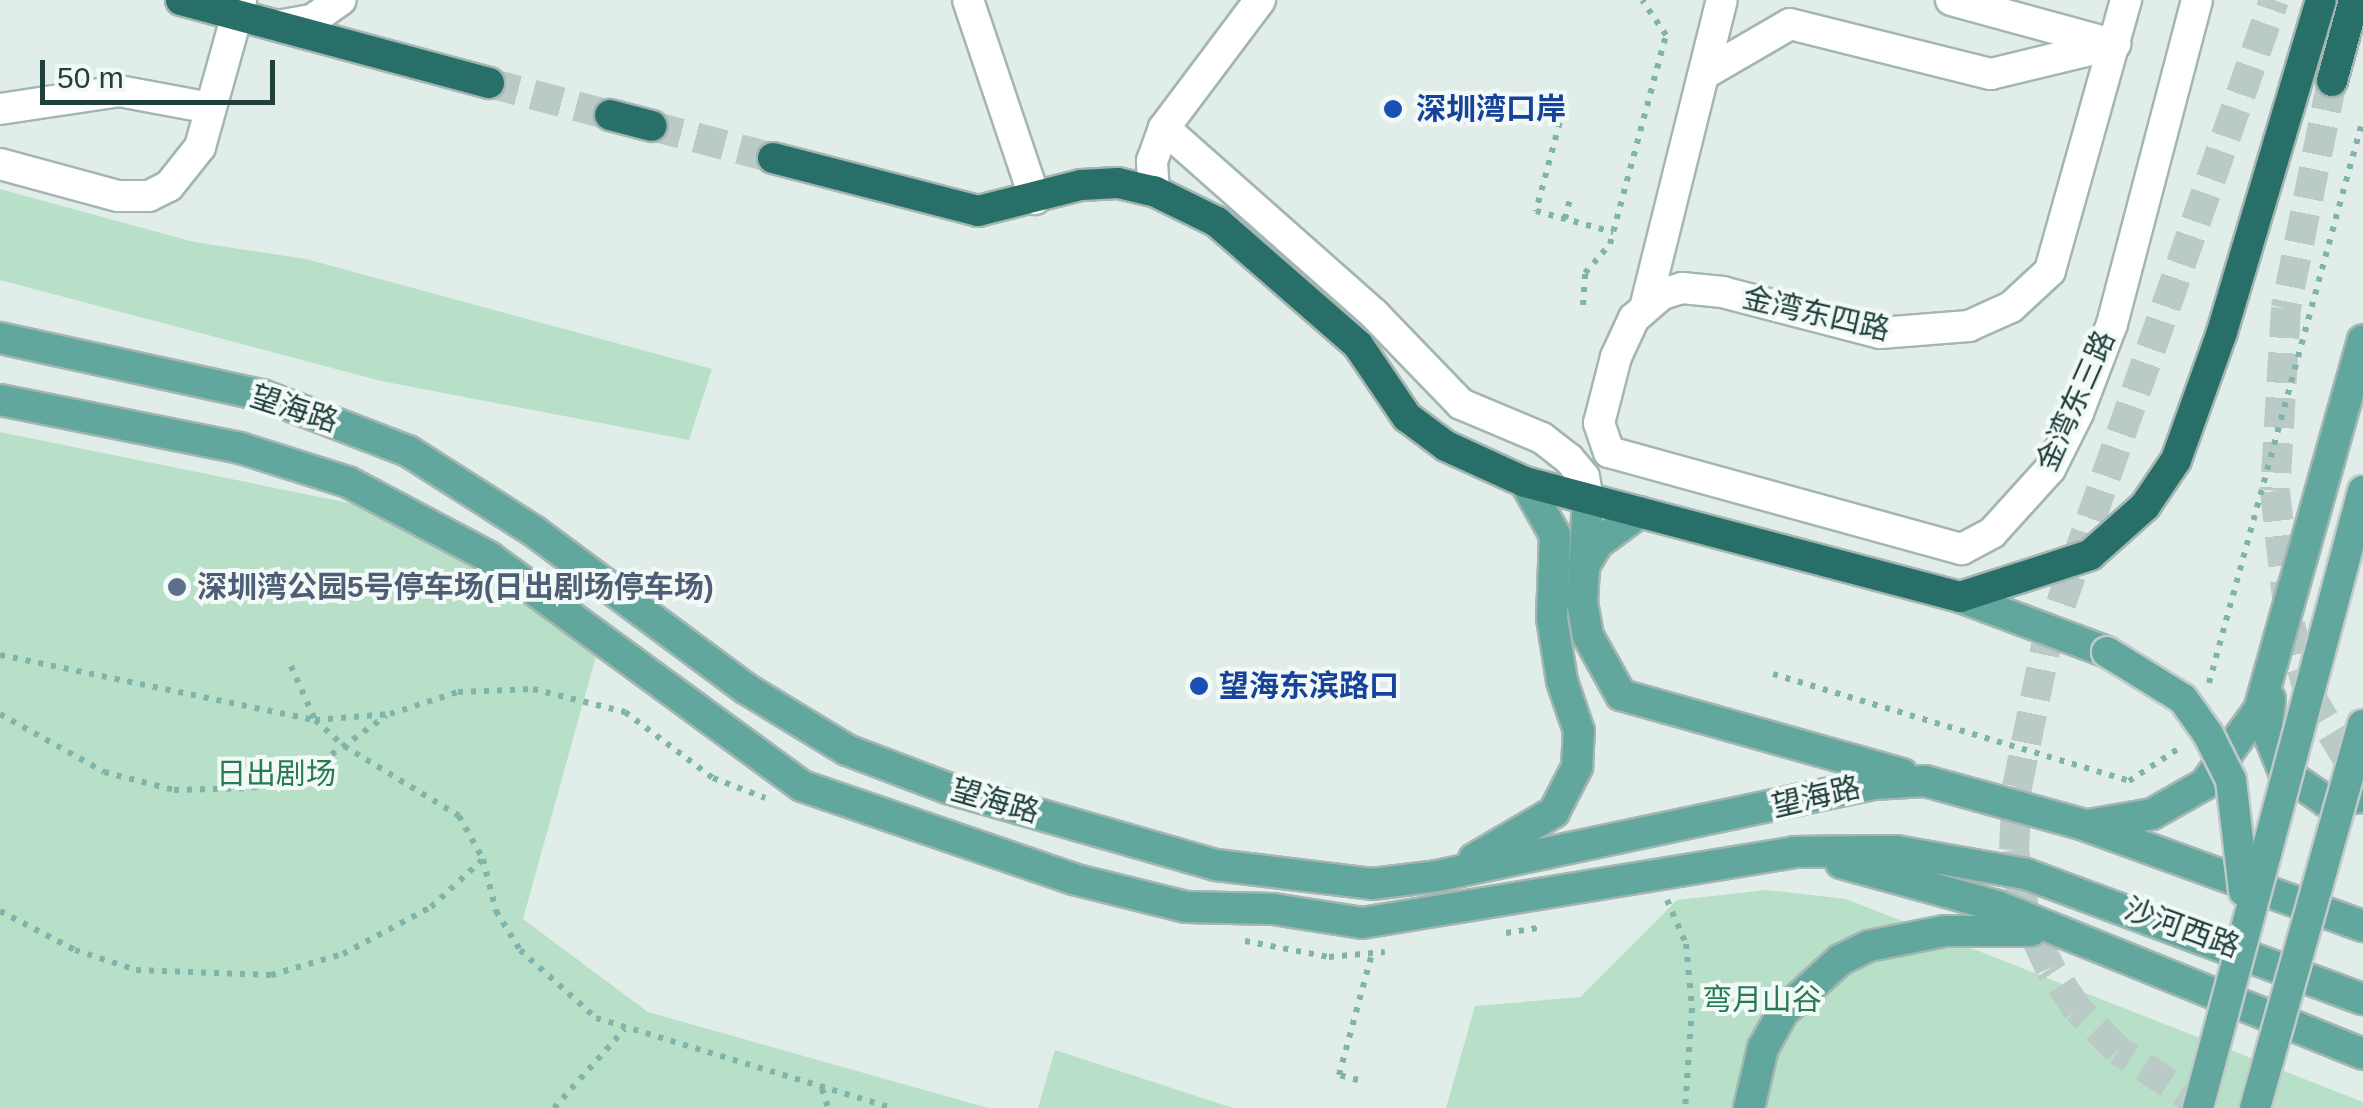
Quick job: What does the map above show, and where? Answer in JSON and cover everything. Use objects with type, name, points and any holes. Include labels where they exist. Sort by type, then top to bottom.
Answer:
[{"type":"highway","points":[[773,158],[978,211],[1080,185],[1118,183],[1154,191],[1217,222],[1358,345],[1407,417],[1446,446],[1526,482],[1960,597],[2090,555],[2145,506],[2176,460],[2222,332],[2321,0]]},
{"type":"highway","points":[[2332,81],[2354,0]]},
{"type":"highway","points":[[196,2],[238,8],[278,26],[489,82]]},
{"type":"highway","points":[[610,115],[652,126]]},
{"type":"main road","name":"望海路","points":[[0,338],[262,395],[408,451],[535,532],[745,688],[847,750],[947,788],[1216,865],[1372,884],[1437,876],[1874,784],[1925,780],[2081,824]]},
{"type":"main road","points":[[2363,340],[2271,681],[2267,730],[2284,772],[2326,800],[2363,797]]},
{"type":"main road","name":"望海路","points":[[0,400],[240,448],[348,482],[488,557],[802,786],[942,839],[1092,884],[1186,907],[1273,909],[1362,923],[1794,852],[1896,851],[1997,866]]},
{"type":"main road","points":[[1437,876],[1512,841],[1554,812],[1578,767],[1579,731],[1562,682],[1552,618],[1555,535],[1526,482]]},
{"type":"main road","points":[[2198,1108],[2237,950],[2363,491]]},
{"type":"main road","points":[[1588,499],[1583,569],[1588,636],[1621,695],[1925,780]]},
{"type":"main road","points":[[1583,569],[1598,543],[1640,512]]},
{"type":"main road","points":[[1960,597],[2107,652],[2182,699],[2232,780],[2244,888],[2237,950]]},
{"type":"main road","points":[[2081,824],[2152,814],[2205,784],[2244,737],[2271,681]]},
{"type":"main road","points":[[2255,1108],[2363,725]]},
{"type":"main road","points":[[2081,824],[2363,926]]},
{"type":"main road","points":[[1794,852],[1947,889],[2363,1054]]},
{"type":"main road","name":"沙河西路","points":[[1997,866],[2200,934],[2363,999]]},
{"type":"main road","points":[[1749,1108],[1763,1048],[1783,1012],[1840,960],[1901,938],[1982,927],[2085,942]]},
{"type":"street","points":[[278,26],[312,20],[341,0]]},
{"type":"street","points":[[968,0],[1035,199]]},
{"type":"street","points":[[1154,191],[1152,160],[1164,128],[1260,0]]},
{"type":"street","points":[[1542,438],[1569,439],[1599,422],[1624,335],[1646,304],[1722,0]]},
{"type":"street","points":[[1951,0],[2115,44]]},
{"type":"street","name":"金湾东四路","points":[[1646,304],[1682,288],[1701,288],[1880,333],[1926,334],[1969,326],[2012,307],[2050,271],[2126,0]]},
{"type":"street","points":[[2174,0],[2188,34]]},
{"type":"street","name":"金湾东三路","points":[[1599,422],[1599,438],[1610,452],[1962,549],[1992,533],[2050,470],[2078,414],[2112,324],[2197,0]]},
{"type":"street","points":[[0,164],[118,196],[149,196],[187,169],[210,108],[238,8]]},
{"type":"street","points":[[1704,74],[1790,24],[1990,74],[2115,44]]},
{"type":"street","points":[[0,109],[119,91],[210,108]]},
{"type":"street","points":[[1164,128],[1360,301],[1461,404],[1542,438],[1584,477],[1588,499]]},
{"type":"path","points":[[1583,305],[1586,273],[1613,232],[1666,35],[1642,0]]},
{"type":"path","points":[[1563,110],[1536,211],[1613,232]]},
{"type":"path","points":[[2204,700],[2363,120]]},
{"type":"path","points":[[1564,219],[1572,195]]},
{"type":"path","points":[[290,666],[315,720],[344,746],[458,816],[482,859],[496,911],[520,950],[596,1018],[892,1108]]},
{"type":"path","points":[[1774,674],[2129,781],[2194,738]]},
{"type":"path","points":[[0,714],[104,772],[174,790],[253,788],[321,762],[390,714]]},
{"type":"path","points":[[0,911],[76,950],[136,970],[271,975],[342,954],[431,908],[482,859]]},
{"type":"path","points":[[1358,1080],[1339,1075],[1371,957]]},
{"type":"path","points":[[554,1108],[625,1029]]},
{"type":"path","points":[[822,1088],[828,1108]]},
{"type":"green space","points":[[0,189],[194,242],[306,259],[712,369],[689,440],[381,381],[0,280]]},
{"type":"green space","name":"日出剧场","points":[[0,432],[359,505],[433,534],[596,656],[523,919],[648,1012],[988,1108],[0,1108]]},
{"type":"green space","name":"弯月山谷","points":[[1767,890],[1846,899],[2363,1102],[2363,1108],[1446,1108],[1475,1006],[1580,997],[1677,900]]},
{"type":"green space","points":[[1055,1050],[1233,1108],[1038,1108]]},
{"type":"tunnel","points":[[2206,1108],[2118,1050],[2078,1010],[2050,968],[2025,915],[2014,850],[2017,787],[2046,646],[2274,0]]},
{"type":"tunnel","points":[[2332,81],[2286,308],[2275,491],[2290,625],[2309,694],[2363,785]]},
{"type":"tunnel","points":[[489,83],[610,115]]},
{"type":"tunnel","points":[[652,126],[773,158]]},
{"type":"place","name":"深圳湾口岸","points":[[1393,109]]},
{"type":"place","name":"深圳湾公园5号停车场(日出剧场停车场)","points":[[177,587]]},
{"type":"place","name":"望海东滨路口","points":[[1199,686]]}]
